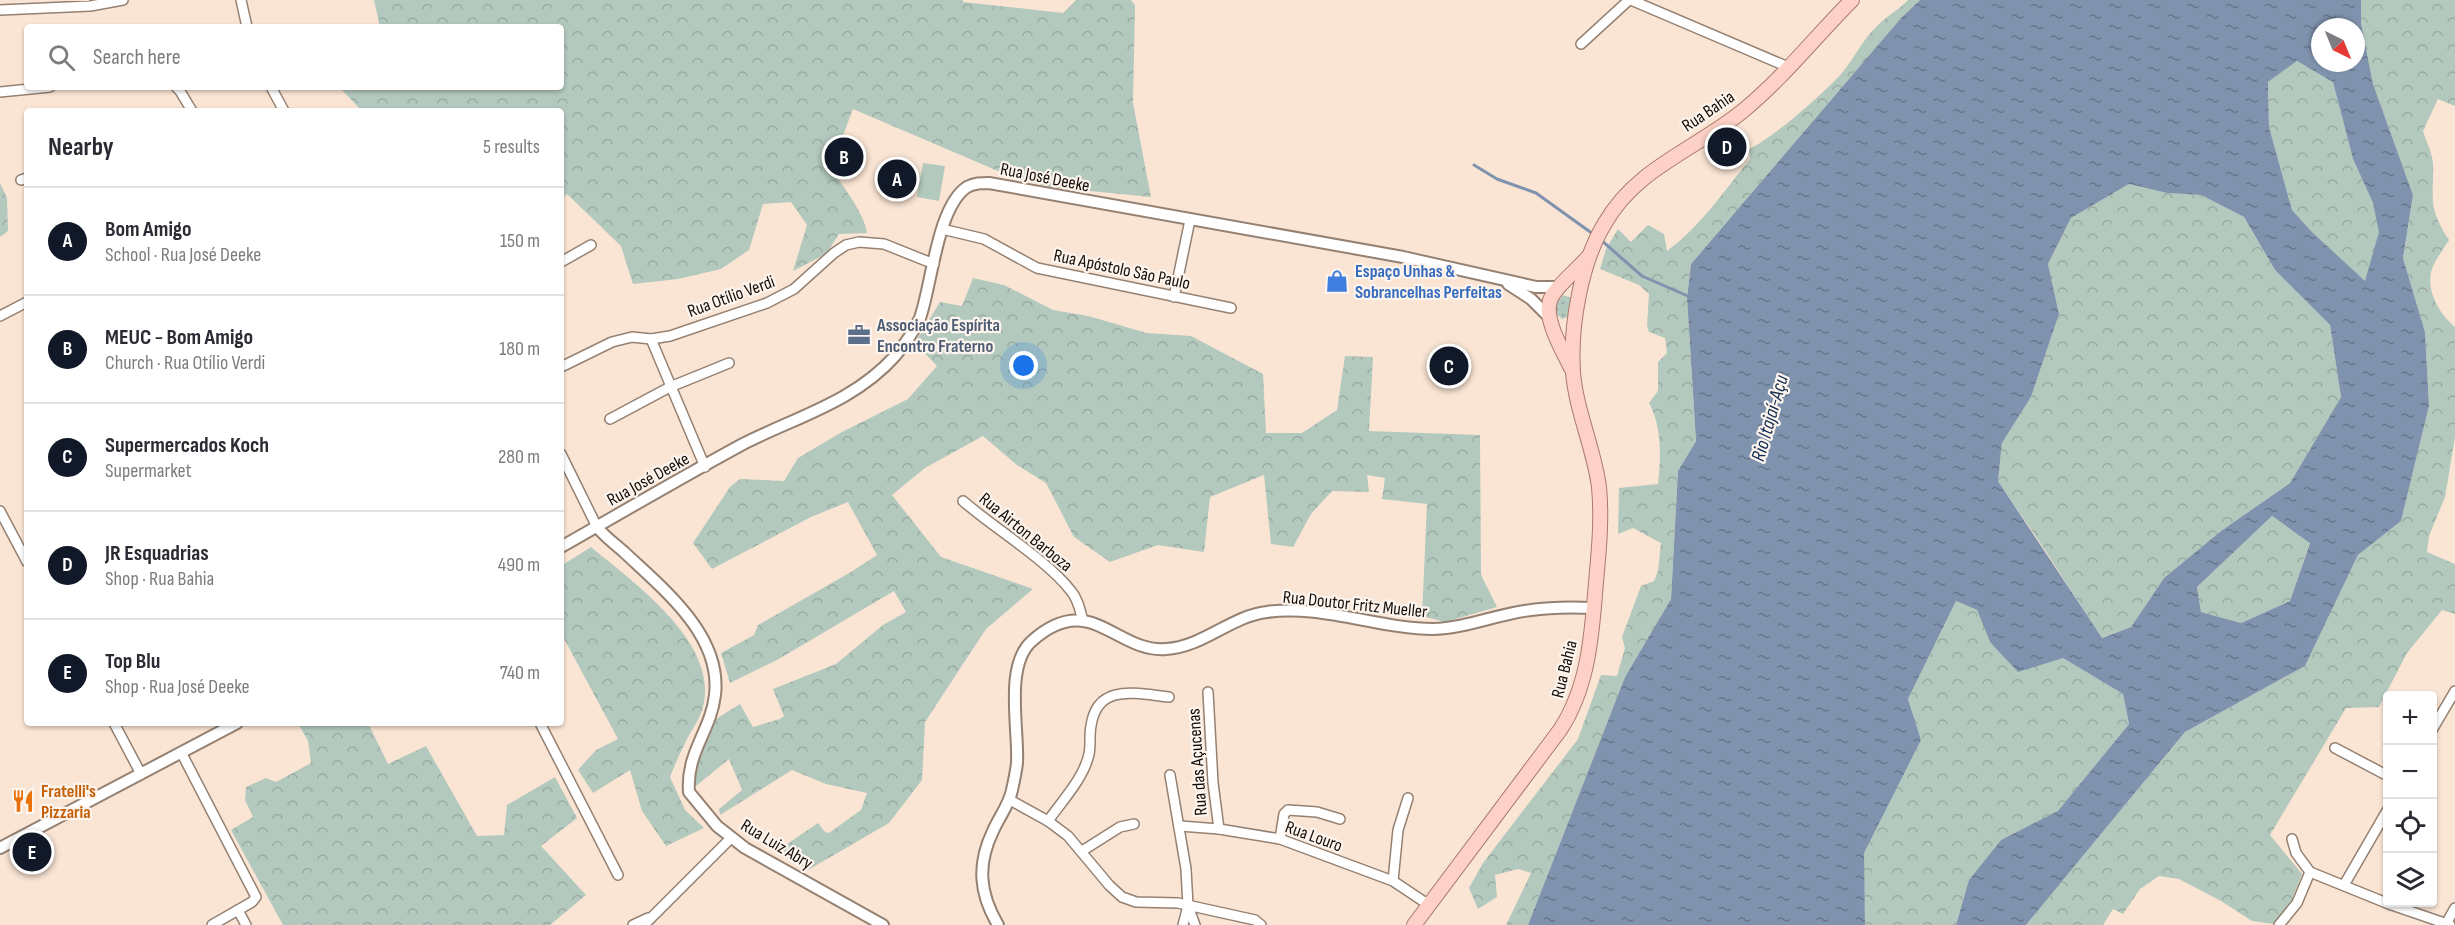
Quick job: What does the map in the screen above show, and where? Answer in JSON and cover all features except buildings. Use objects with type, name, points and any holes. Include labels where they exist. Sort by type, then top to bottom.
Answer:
[{"type":"main road","name":"Rua Bahia","points":[[1573,373],[1574,322],[1591,253],[1604,223],[1621,199],[1648,172],[1743,111],[1852,0]]},
{"type":"main road","name":"Rua Bahia","points":[[1414,925],[1567,720],[1578,697],[1587,667],[1600,528],[1599,486],[1573,373],[1550,318],[1550,300],[1591,253]]},
{"type":"main road","points":[[1560,287],[1571,289],[1580,296]]},
{"type":"main road","points":[[1550,318],[1556,323],[1566,325],[1574,322]]},
{"type":"street","points":[[0,10],[32,4],[90,6],[123,0]]},
{"type":"street","points":[[241,0],[246,24]]},
{"type":"street","points":[[1581,44],[1630,0],[1788,67]]},
{"type":"street","points":[[0,92],[24,90]]},
{"type":"street","points":[[178,90],[190,108]]},
{"type":"street","points":[[272,90],[283,108]]},
{"type":"street","name":"Rua José Deeke","points":[[564,545],[742,445],[839,401],[878,372],[909,339],[919,320],[942,229],[957,197],[965,189],[977,183],[989,183],[1403,257],[1536,287],[1560,287]]},
{"type":"street","points":[[1174,297],[1190,220]]},
{"type":"street","name":"Rua Apóstolo São Paulo","points":[[942,229],[984,239],[1037,268],[1231,308]]},
{"type":"street","name":"Rua Otílio Verdi","points":[[564,366],[612,342],[632,337],[651,339],[670,336],[783,296],[846,245],[859,242],[884,244],[934,264]]},
{"type":"street","points":[[564,260],[591,245]]},
{"type":"street","name":"Rua José Deeke","points":[[1503,280],[1531,299],[1550,318]]},
{"type":"street","points":[[0,316],[24,304]]},
{"type":"street","points":[[651,339],[705,467]]},
{"type":"street","points":[[610,419],[670,387],[729,363]]},
{"type":"street","points":[[564,460],[597,527]]},
{"type":"street","name":"Rua Airton Barboza","points":[[963,501],[1071,590],[1083,621]]},
{"type":"street","points":[[0,511],[24,556]]},
{"type":"street","name":"Rua Luiz Abry","points":[[597,527],[679,605],[703,641],[714,671],[715,695],[706,725],[689,766],[689,792],[701,810],[731,838],[756,854],[883,925]]},
{"type":"street","name":"Rua Doutor Fritz Mueller","points":[[998,925],[984,891],[981,875],[984,854],[993,831],[1010,800],[1017,764],[1017,670],[1025,649],[1046,631],[1066,622],[1083,621],[1104,626],[1148,648],[1164,650],[1181,647],[1266,612],[1293,611],[1432,629],[1464,626],[1531,610],[1594,608]]},
{"type":"street","points":[[2437,723],[2455,691]]},
{"type":"street","points":[[1048,821],[1083,770],[1090,753],[1091,724],[1099,704],[1108,696],[1124,692],[1169,697]]},
{"type":"street","name":"Rua das Açucenas","points":[[1208,692],[1213,783],[1219,829]]},
{"type":"street","points":[[116,726],[141,774]]},
{"type":"street","points":[[0,848],[231,726]]},
{"type":"street","points":[[542,726],[618,875]]},
{"type":"street","points":[[2335,748],[2383,773]]},
{"type":"street","points":[[181,752],[256,897],[212,925]]},
{"type":"street","points":[[1170,775],[1180,826],[1188,906],[1194,925]]},
{"type":"street","points":[[1393,881],[1398,830],[1408,798]]},
{"type":"street","points":[[1010,800],[1048,821],[1068,836],[1122,897],[1136,902],[1178,903],[1255,920],[1261,925]]},
{"type":"street","points":[[1280,839],[1284,814],[1288,810],[1317,812],[1340,819]]},
{"type":"street","points":[[2344,885],[2383,817]]},
{"type":"street","points":[[1082,851],[1120,828],[1134,824]]},
{"type":"street","name":"Rua Louro","points":[[1180,826],[1219,829],[1280,839],[1393,881],[1429,905]]},
{"type":"street","points":[[644,925],[731,838]]},
{"type":"street","points":[[2292,838],[2296,853],[2310,872],[2389,904],[2448,924],[2455,908]]},
{"type":"street","points":[[2279,925],[2297,903],[2310,872]]},
{"type":"street","points":[[1183,925],[1188,906]]},
{"type":"street","points":[[238,910],[246,925]]},
{"type":"street","points":[[633,925],[655,914]]},
{"type":"green space","points":[[374,0],[963,0],[963,2],[1063,13],[1076,0],[1131,0],[1135,5],[1133,103],[1151,197],[1050,187],[1012,177],[853,109],[831,167],[862,216],[867,233],[839,234],[826,254],[793,271],[807,225],[791,202],[763,204],[749,250],[721,269],[678,279],[633,284],[621,246],[567,194],[564,197],[564,108],[359,108],[342,90],[564,90],[564,24],[379,24]]},
{"type":"green space","points":[[1908,0],[1920,0],[1901,18],[1691,264],[1687,298],[1696,441],[1678,471],[1671,599],[1625,677],[1528,925],[1506,925],[1531,873],[1518,869],[1495,875],[1497,897],[1478,909],[1469,888],[1483,863],[1578,739],[1601,675],[1617,676],[1625,648],[1622,637],[1641,586],[1654,581],[1658,571],[1661,543],[1633,528],[1618,534],[1619,488],[1658,484],[1660,453],[1658,432],[1649,403],[1658,391],[1658,362],[1667,353],[1665,338],[1649,332],[1647,326],[1649,294],[1639,285],[1600,269],[1606,249],[1618,229],[1631,242],[1648,225],[1664,234],[1667,251],[1711,208],[1750,159],[1749,149],[1783,126],[1822,93],[1841,74],[1872,31]]},
{"type":"green space","points":[[2361,0],[2455,0],[2455,106],[2438,99],[2423,131],[2433,163],[2433,203],[2437,219],[2449,240],[2431,272],[2431,290],[2438,307],[2455,327],[2455,437],[2445,497],[2429,536],[2427,552],[2455,564],[2455,614],[2442,610],[2407,653],[2387,691],[2383,691],[2383,699],[2379,707],[2346,708],[2270,835],[2302,874],[2286,914],[2274,924],[2252,921],[2221,901],[2179,879],[2159,876],[2140,889],[2123,914],[2113,909],[2103,925],[2026,925],[2185,732],[2305,666],[2358,555],[2401,521],[2429,406],[2425,332],[2403,258],[2413,195],[2373,84],[2365,43],[2365,18],[2361,18]]},
{"type":"green space","points":[[2297,61],[2311,69],[2311,72],[2317,72],[2333,81],[2353,159],[2373,203],[2380,232],[2365,282],[2292,210],[2269,127],[2268,82]]},
{"type":"green space","points":[[923,163],[945,166],[939,201],[917,197]]},
{"type":"green space","points":[[0,183],[7,198],[8,231],[0,237]]},
{"type":"green space","points":[[2129,184],[2167,193],[2201,195],[2244,217],[2275,270],[2330,325],[2341,397],[2290,483],[2221,531],[2164,578],[2131,627],[2101,638],[1998,481],[2002,443],[2031,397],[2059,314],[2048,264],[2071,218]]},
{"type":"green space","points":[[973,278],[1004,285],[1053,310],[1088,316],[1147,333],[1191,336],[1263,374],[1266,433],[1302,433],[1337,410],[1345,356],[1373,357],[1369,431],[1480,435],[1481,575],[1497,607],[1445,622],[1422,616],[1427,504],[1382,499],[1385,478],[1367,475],[1369,492],[1332,491],[1311,514],[1293,547],[1271,544],[1264,475],[1210,497],[1204,552],[1158,545],[1110,562],[1074,537],[1046,483],[1017,465],[983,436],[925,468],[892,495],[941,557],[1033,589],[986,629],[925,722],[922,780],[889,823],[808,870],[777,851],[818,823],[825,832],[829,833],[861,810],[867,793],[826,784],[792,770],[720,815],[719,809],[742,790],[729,759],[696,786],[694,772],[716,719],[740,704],[753,727],[780,719],[784,716],[773,689],[836,664],[883,625],[906,612],[894,591],[777,660],[730,683],[721,653],[754,635],[758,625],[877,555],[848,502],[811,517],[712,569],[693,543],[730,487],[740,479],[784,481],[798,458],[842,432],[908,399],[937,366],[915,343],[940,302],[962,306]]},
{"type":"green space","points":[[1563,295],[1571,298],[1573,304],[1570,316],[1562,319],[1554,312],[1557,302]]},
{"type":"green space","points":[[2272,516],[2310,542],[2290,601],[2241,623],[2201,612],[2197,587]]},
{"type":"green space","points":[[591,547],[629,578],[670,617],[687,639],[699,662],[705,686],[702,710],[670,777],[685,810],[704,828],[666,846],[642,811],[630,770],[593,793],[578,770],[596,750],[618,739],[564,639],[564,564]]},
{"type":"green space","points":[[1956,601],[1977,610],[1990,642],[2063,658],[2123,694],[2129,724],[2058,812],[2001,840],[1969,881],[1956,925],[1865,925],[1863,853],[1921,740],[1908,699]]},
{"type":"green space","points":[[300,726],[369,726],[388,764],[426,746],[477,836],[504,835],[507,805],[555,777],[577,818],[541,846],[586,895],[550,925],[283,925],[231,830],[253,817],[245,800],[246,787],[266,778],[276,782],[311,763],[308,741]]},
{"type":"water","name":"Rio Itajaí-Açu","points":[[1920,0],[2361,0],[2361,18],[2311,18],[2311,69],[2297,61],[2268,82],[2269,127],[2292,210],[2313,233],[2365,281],[2379,232],[2373,203],[2353,159],[2333,82],[2316,72],[2365,72],[2365,43],[2373,84],[2413,195],[2403,258],[2425,332],[2429,406],[2401,521],[2358,555],[2305,666],[2185,732],[2026,925],[1956,925],[1969,880],[2001,840],[2058,811],[2129,724],[2123,694],[2063,658],[2018,672],[1990,642],[1977,610],[1956,601],[1908,699],[1921,740],[1864,853],[1865,925],[1528,925],[1625,677],[1671,599],[1678,471],[1696,441],[1687,298],[1691,264],[1901,18]],"holes":[[[2129,184],[2167,193],[2201,195],[2244,217],[2275,270],[2330,325],[2341,397],[2290,483],[2221,531],[2164,578],[2131,627],[2102,638],[1998,481],[2002,443],[2031,397],[2059,314],[2048,264],[2071,218]],[[2272,516],[2310,543],[2290,601],[2241,623],[2201,612],[2197,587]]]},
{"type":"waterway","points":[[1474,165],[1497,179],[1536,193],[1593,234]]},
{"type":"waterway","points":[[1601,240],[1642,276],[1690,297]]},
{"type":"place","name":"JR Esquadrias","points":[[1727,147]]},
{"type":"place","name":"MEUC - Bom Amigo","points":[[844,157]]},
{"type":"place","name":"Bom Amigo","points":[[897,179]]},
{"type":"place","name":"Espaço Unhas & Sobrancelhas Perfeitas","points":[[1337,281]]},
{"type":"place","name":"Associação Espírita Encontro Fraterno","points":[[859,335]]},
{"type":"place","name":"Supermercados Koch","points":[[1449,366]]},
{"type":"place","name":"Fratelli's Pizzaria","points":[[23,801]]},
{"type":"place","name":"Top Blu","points":[[32,852]]}]
